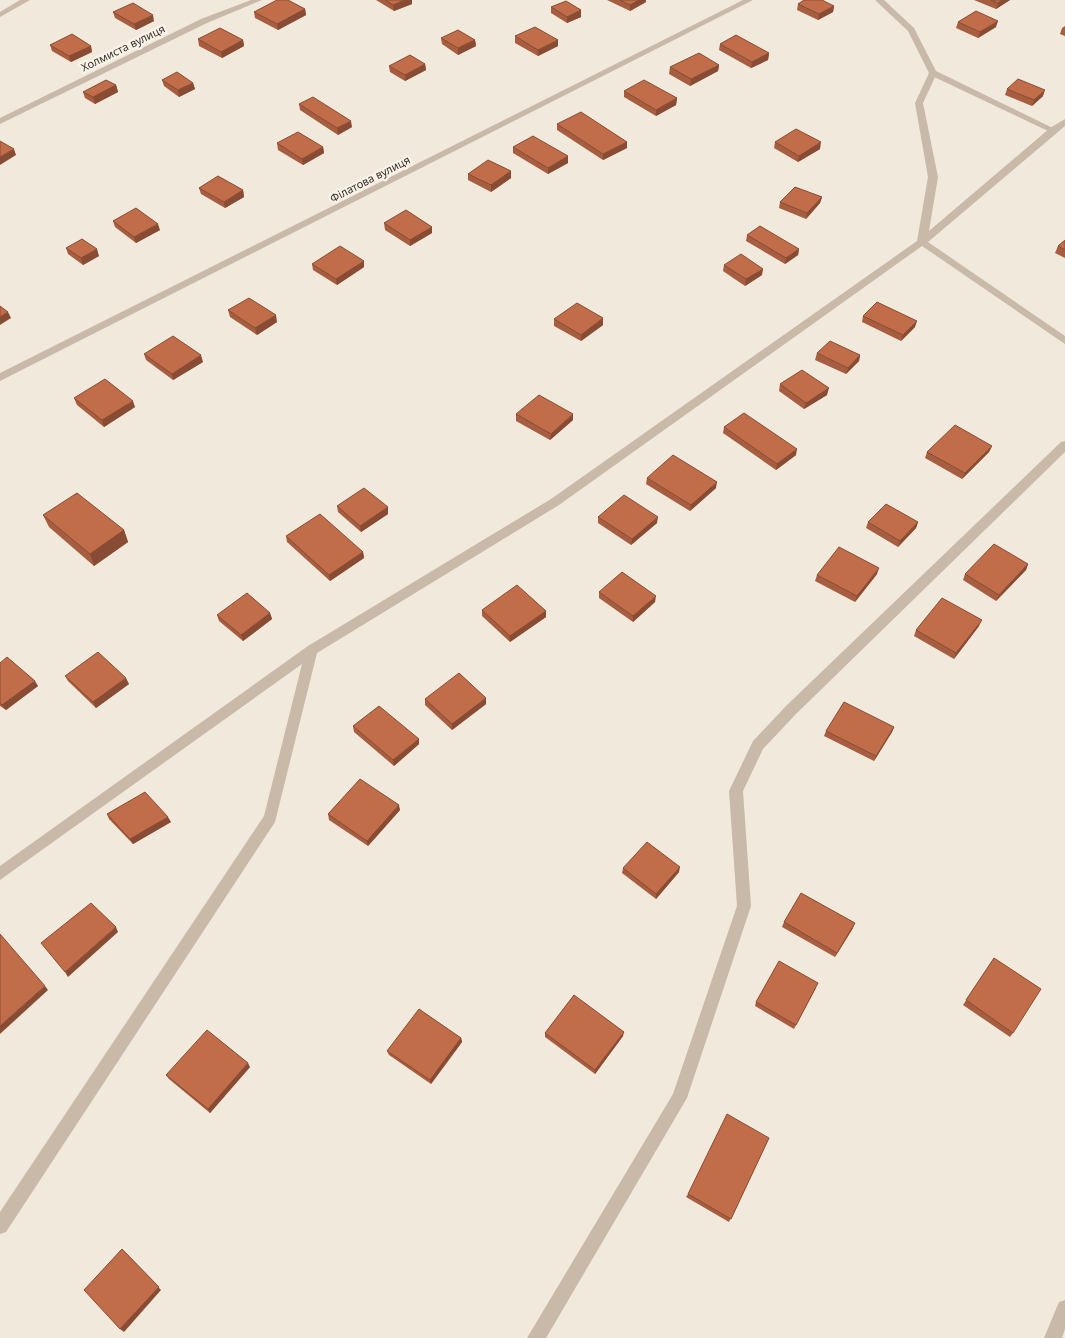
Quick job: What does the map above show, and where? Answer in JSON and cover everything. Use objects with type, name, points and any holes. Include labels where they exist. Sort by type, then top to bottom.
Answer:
[{"type":"street","points":[[0,15],[26,0]]},
{"type":"street","name":"Холмиста вулиця","points":[[0,121],[204,21],[258,0]]},
{"type":"street","name":"Філатова вулиця","points":[[0,377],[749,0]]},
{"type":"street","points":[[879,0],[911,30],[933,74],[1053,130]]},
{"type":"street","points":[[922,242],[933,177],[919,103],[933,74]]},
{"type":"street","points":[[0,874],[312,650],[555,502],[922,242],[1053,130],[1065,122]]},
{"type":"street","points":[[922,242],[1065,341]]},
{"type":"street","points":[[536,1338],[679,1098],[744,906],[736,790],[758,745],[791,710],[1065,444]]},
{"type":"street","points":[[0,1226],[270,818],[312,650]]},
{"type":"street","points":[[1053,1338],[1065,1308]]},
{"type":"building","points":[[277,0],[288,0],[305,9],[277,24],[254,12]]},
{"type":"building","points":[[385,0],[405,0],[393,5]]},
{"type":"building","points":[[620,0],[639,0],[630,5]]},
{"type":"building","points":[[804,0],[822,0],[834,6],[819,14],[798,4]]},
{"type":"building","points":[[991,0],[1002,0],[998,3]]},
{"type":"building","points":[[566,1],[581,10],[567,17],[551,7]]},
{"type":"building","points":[[133,3],[153,15],[134,24],[113,12]]},
{"type":"building","points":[[976,11],[998,21],[980,32],[958,22]]},
{"type":"building","points":[[535,27],[558,40],[538,50],[515,36]]},
{"type":"building","points":[[220,28],[243,40],[221,52],[198,39]]},
{"type":"building","points":[[458,30],[475,40],[458,48],[441,38]]},
{"type":"building","points":[[72,34],[91,46],[69,56],[50,45]]},
{"type":"building","points":[[736,35],[769,53],[752,62],[720,44]]},
{"type":"building","points":[[699,53],[719,65],[691,79],[670,67]]},
{"type":"building","points":[[410,55],[425,64],[405,75],[389,66]]},
{"type":"building","points":[[177,72],[193,83],[178,90],[162,80]]},
{"type":"building","points":[[1018,79],[1045,90],[1034,100],[1007,89]]},
{"type":"building","points":[[106,80],[116,85],[93,97],[83,92]]},
{"type":"building","points":[[644,80],[677,98],[656,110],[624,91]]},
{"type":"building","points":[[313,97],[351,121],[337,128],[299,104]]},
{"type":"building","points":[[581,112],[627,142],[603,154],[557,124]]},
{"type":"building","points":[[796,129],[821,142],[799,156],[775,142]]},
{"type":"building","points":[[298,132],[323,147],[302,159],[277,143]]},
{"type":"building","points":[[533,136],[568,156],[548,168],[513,147]]},
{"type":"building","points":[[0,141],[14,149],[0,157]]},
{"type":"building","points":[[488,160],[511,171],[491,185],[468,174]]},
{"type":"building","points":[[218,176],[243,190],[224,202],[199,188]]},
{"type":"building","points":[[795,187],[822,197],[807,213],[780,202]]},
{"type":"building","points":[[136,208],[158,224],[134,237],[113,221]]},
{"type":"building","points":[[406,210],[432,227],[410,240],[384,223]]},
{"type":"building","points":[[760,226],[799,249],[786,258],[747,235]]},
{"type":"building","points":[[82,239],[97,249],[81,258],[66,248]]},
{"type":"building","points":[[1065,240],[1065,250],[1058,246]]},
{"type":"building","points":[[340,246],[364,261],[336,279],[312,264]]},
{"type":"building","points":[[741,254],[763,269],[746,279],[724,265]]},
{"type":"building","points":[[249,298],[276,315],[255,328],[228,310]]},
{"type":"building","points":[[877,302],[917,321],[903,335],[863,316]]},
{"type":"building","points":[[577,303],[603,318],[581,335],[554,319]]},
{"type":"building","points":[[0,306],[8,312],[0,317]]},
{"type":"building","points":[[173,336],[201,355],[172,374],[144,354]]},
{"type":"building","points":[[830,341],[860,355],[848,368],[817,353]]},
{"type":"building","points":[[802,370],[829,388],[806,403],[780,384]]},
{"type":"building","points":[[105,379],[133,401],[102,420],[74,398]]},
{"type":"building","points":[[539,395],[573,414],[551,434],[516,414]]},
{"type":"building","points":[[744,413],[797,449],[777,464],[724,427]]},
{"type":"building","points":[[955,425],[992,446],[965,473],[927,452]]},
{"type":"building","points":[[673,455],[717,482],[691,505],[647,478]]},
{"type":"building","points":[[364,488],[388,507],[360,526],[337,506]]},
{"type":"building","points":[[77,493],[124,530],[90,554],[43,515]]},
{"type":"building","points":[[624,495],[658,517],[632,539],[598,517]]},
{"type":"building","points":[[886,504],[918,522],[900,541],[868,522]]},
{"type":"building","points":[[320,514],[363,552],[329,575],[286,536]]},
{"type":"building","points":[[994,544],[1028,564],[999,595],[965,574]]},
{"type":"building","points":[[839,547],[879,568],[857,596],[817,575]]},
{"type":"building","points":[[622,572],[656,596],[633,616],[599,592]]},
{"type":"building","points":[[517,585],[546,611],[510,636],[482,610]]},
{"type":"building","points":[[247,593],[270,613],[241,635],[217,615]]},
{"type":"building","points":[[942,598],[982,620],[956,653],[916,630]]},
{"type":"building","points":[[98,652],[126,678],[93,702],[65,676]]},
{"type":"building","points":[[7,657],[35,681],[2,705],[0,703],[0,663]]},
{"type":"building","points":[[459,673],[486,698],[452,724],[425,699]]},
{"type":"building","points":[[844,702],[894,727],[876,756],[826,731]]},
{"type":"building","points":[[379,706],[419,739],[393,760],[353,726]]},
{"type":"building","points":[[360,779],[399,805],[367,841],[328,814]]},
{"type":"building","points":[[145,792],[168,817],[130,839],[107,814]]},
{"type":"building","points":[[647,842],[680,867],[656,894],[623,868]]},
{"type":"building","points":[[801,893],[855,923],[837,953],[784,922]]},
{"type":"building","points":[[91,903],[116,927],[65,972],[41,943]]},
{"type":"building","points":[[0,934],[45,986],[0,1026]]},
{"type":"building","points":[[994,958],[1041,989],[1013,1033],[966,1000]]},
{"type":"building","points":[[779,961],[818,983],[796,1025],[756,1002]]},
{"type":"building","points":[[574,995],[624,1032],[595,1070],[545,1033]]},
{"type":"building","points":[[419,1009],[461,1038],[430,1080],[387,1051]]},
{"type":"building","points":[[207,1030],[248,1063],[208,1109],[166,1075]]},
{"type":"building","points":[[727,1114],[769,1138],[731,1219],[688,1194]]},
{"type":"building","points":[[122,1249],[159,1287],[120,1329],[84,1290]]}]
